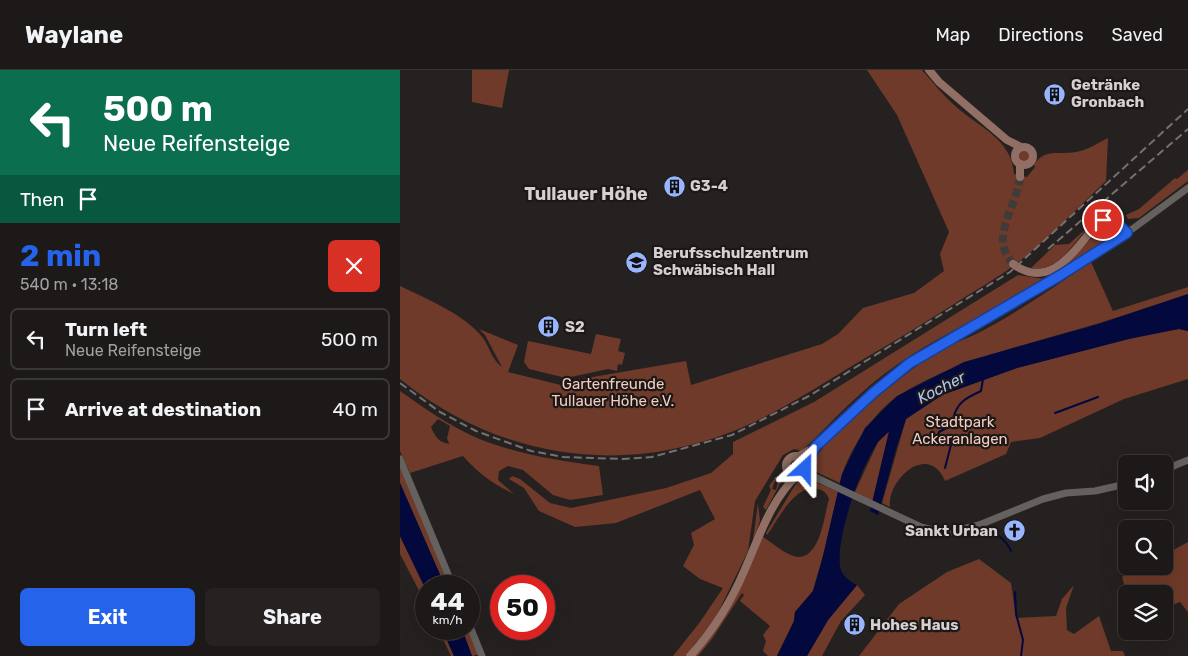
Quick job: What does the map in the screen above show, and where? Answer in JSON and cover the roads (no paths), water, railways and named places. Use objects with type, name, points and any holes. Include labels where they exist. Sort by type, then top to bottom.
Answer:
[{"type":"main road","points":[[929,70],[939,82],[1018,150]]},
{"type":"main road","points":[[1018,150],[1029,148],[1034,154],[1032,162],[1022,165]]},
{"type":"main road","points":[[1018,150],[1016,160],[1022,165]]},
{"type":"main road","points":[[1020,176],[1022,165]]},
{"type":"main road","points":[[782,490],[788,471],[788,460],[815,447],[873,393],[910,363],[1035,291],[1127,233],[1114,220],[1103,220],[1096,225],[1063,264],[1041,273],[1029,273],[1012,264]]},
{"type":"main road","points":[[690,656],[710,632],[737,587],[771,507],[782,490],[802,470],[815,447]]},
{"type":"main road","points":[[799,456],[802,470]]},
{"type":"main road","points":[[788,471],[802,470]]},
{"type":"street","points":[[1127,233],[1188,188]]},
{"type":"street","points":[[400,459],[448,575]]},
{"type":"street","points":[[1173,466],[1188,460]]},
{"type":"street","points":[[802,470],[887,511],[937,532],[957,532],[974,527],[1043,499],[1066,493],[1095,491],[1118,486]]},
{"type":"street","points":[[476,640],[482,656]]},
{"type":"water","name":"Kocher","points":[[1188,294],[1188,331],[1179,329],[1129,339],[1017,368],[942,395],[906,419],[878,515],[870,511],[889,431],[878,442],[864,467],[851,502],[842,537],[840,566],[846,578],[857,585],[828,620],[807,656],[777,656],[794,621],[795,612],[813,591],[842,474],[865,428],[897,396],[964,362],[1099,324]]},
{"type":"water","points":[[400,483],[440,575],[419,575],[400,536]]},
{"type":"water","points":[[447,640],[466,640],[472,656],[454,656]]},
{"type":"waterway","points":[[953,419],[957,408],[963,401],[981,391],[983,379]]},
{"type":"waterway","points":[[1055,413],[1098,397]]},
{"type":"waterway","points":[[945,468],[952,441],[938,436],[939,432],[954,424]]},
{"type":"waterway","points":[[990,527],[1007,544],[1011,551]]},
{"type":"waterway","points":[[1015,592],[1016,614],[1023,640],[1021,656]]},
{"type":"tunnel","points":[[1013,264],[1006,253],[1003,243],[1003,232],[1020,177]]},
{"type":"railway","points":[[400,383],[440,412],[476,431],[531,451],[563,457],[623,459],[652,457],[732,435],[809,396],[1010,272],[1188,109]]},
{"type":"railway","points":[[1048,249],[1188,129]]},
{"type":"place","name":"Getränke Gronbach","points":[[1055,94]]},
{"type":"place","name":"G3-4","points":[[674,186]]},
{"type":"place","name":"Berufsschulzentrum Schwäbisch Hall","points":[[637,262]]},
{"type":"place","name":"S2","points":[[549,327]]},
{"type":"place","name":"Sankt Urban","points":[[1014,531]]},
{"type":"place","name":"Hohes Haus","points":[[854,625]]},
{"type":"district","name":"Tullauer Höhe","points":[[586,194]]},
{"type":"park label","name":"Gartenfreunde Tullauer Höhe e.V.","points":[[613,392]]},
{"type":"park label","name":"Stadtpark Ackeranlagen","points":[[960,430]]}]
